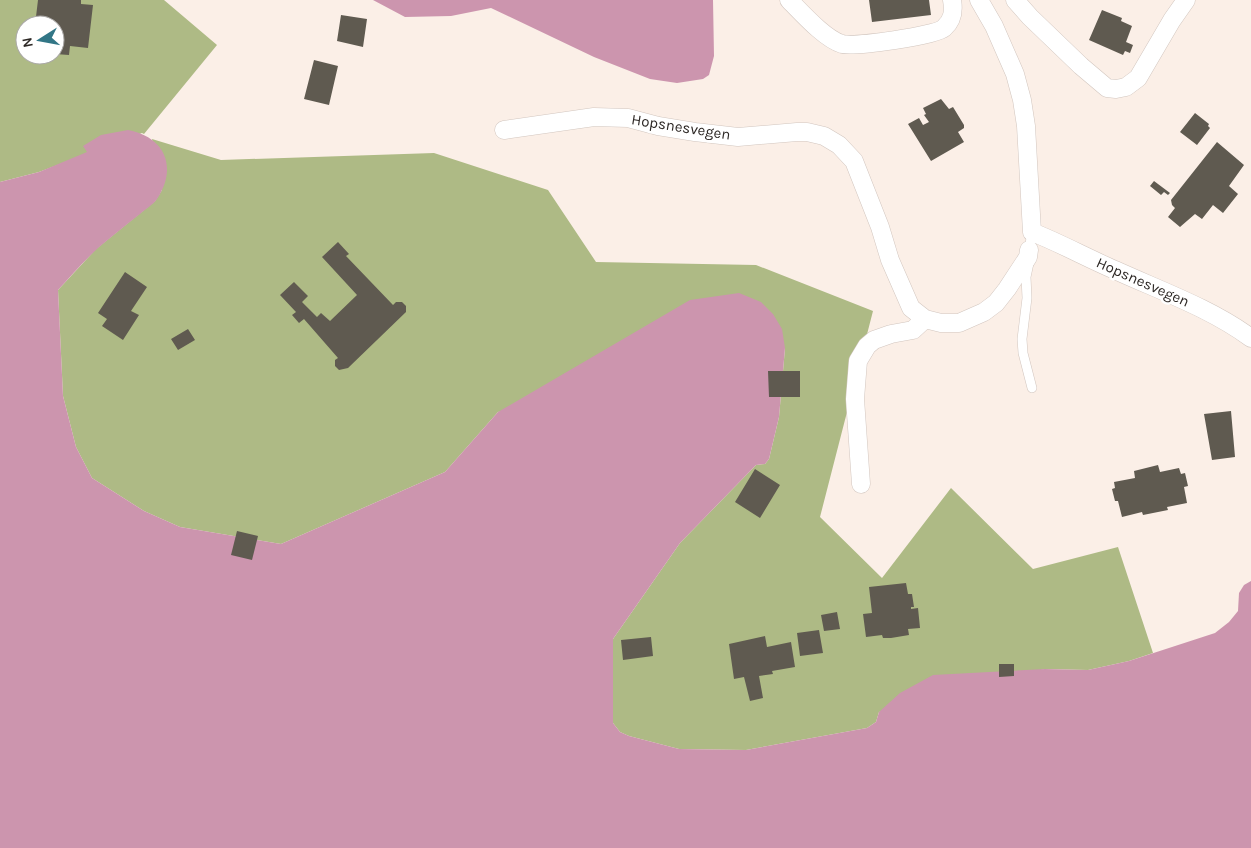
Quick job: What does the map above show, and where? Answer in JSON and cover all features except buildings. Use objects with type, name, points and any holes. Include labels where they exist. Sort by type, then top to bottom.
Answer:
[{"type":"street","points":[[789,0],[831,38],[842,44],[857,44],[931,34],[943,29],[951,20],[953,14],[952,0]]},
{"type":"street","points":[[979,0],[994,26],[1015,74],[1022,100],[1026,126],[1032,232]]},
{"type":"street","points":[[1015,0],[1081,66],[1107,88],[1116,89],[1126,87],[1138,78],[1186,0]]},
{"type":"street","name":"Hopsnesvegen","points":[[504,130],[594,116],[628,118],[658,126],[738,137],[797,132],[824,136],[840,145],[854,160],[880,227],[890,260],[911,308],[925,319]]},
{"type":"street","name":"Hopsnesvegen","points":[[1032,232],[1200,308],[1239,329],[1251,338]]},
{"type":"street","points":[[861,484],[855,399],[858,361],[867,346],[874,340],[891,334],[913,330],[925,319],[940,323],[959,323],[984,312],[996,303],[1008,289],[1028,257],[1029,250]]},
{"type":"lane","points":[[1032,232],[1029,250],[1023,353],[1032,388]]},
{"type":"green space","points":[[0,0],[164,0],[217,45],[144,134],[142,133],[39,172],[0,182]]},
{"type":"green space","points":[[152,139],[221,160],[434,153],[548,190],[596,262],[756,265],[873,311],[820,517],[882,578],[951,488],[1033,569],[1118,547],[1153,653],[1129,661],[1088,670],[1045,669],[879,712],[876,722],[867,728],[746,750],[679,749],[620,732],[613,723],[613,639],[680,543],[756,465],[765,464],[769,459],[779,417],[785,348],[498,412],[445,472],[281,544],[180,527],[144,511],[92,478],[76,447],[63,396],[58,290],[96,249],[155,201],[162,190]]},
{"type":"shaded area","points":[[373,0],[713,0],[714,56],[709,75],[703,79],[677,83],[650,79],[594,57],[491,8],[451,16],[405,17]]},
{"type":"shaded area","points":[[128,130],[151,139],[159,146],[167,165],[167,176],[163,187],[153,203],[98,248],[58,290],[63,396],[76,447],[92,478],[144,511],[180,527],[281,544],[445,472],[498,412],[690,300],[739,293],[761,302],[773,314],[782,329],[785,348],[779,417],[769,459],[765,464],[756,465],[680,543],[613,639],[613,723],[620,732],[679,749],[746,750],[867,728],[876,722],[879,712],[900,693],[933,675],[1045,669],[1088,670],[1129,661],[1215,633],[1229,622],[1238,611],[1239,593],[1244,585],[1251,581],[1251,848],[0,848],[0,182],[39,172],[87,152],[83,146],[101,135]]}]
